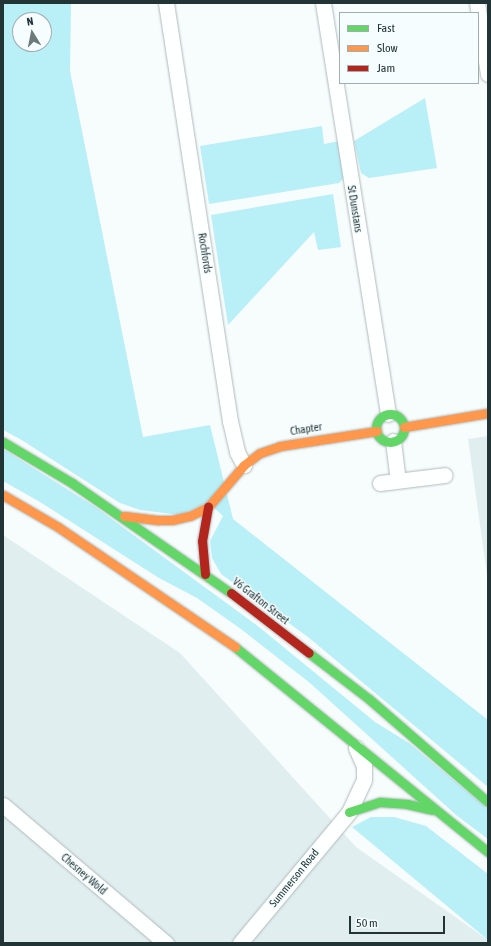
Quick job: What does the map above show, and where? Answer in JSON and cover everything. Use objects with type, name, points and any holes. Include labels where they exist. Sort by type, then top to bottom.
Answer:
[{"type":"street","name":"Rochfords","points":[[166,3],[230,421],[237,452],[244,465]]},
{"type":"street","name":"St Dunstans","points":[[322,3],[388,414]]},
{"type":"street","points":[[479,16],[488,74]]},
{"type":"street","points":[[404,427],[488,413]]},
{"type":"street","points":[[388,414],[401,418],[404,427],[400,438],[393,441],[381,438],[377,431],[378,422],[388,414]]},
{"type":"street","name":"Chapter","points":[[244,465],[260,453],[280,446],[377,431]]},
{"type":"street","points":[[393,441],[398,480]]},
{"type":"street","name":"V6 Grafton Street","points":[[3,442],[72,483],[205,574],[369,699],[488,802]]},
{"type":"street","points":[[119,515],[172,520],[190,516],[208,507],[220,491],[244,465]]},
{"type":"street","points":[[380,483],[445,475]]},
{"type":"street","points":[[3,495],[58,527],[232,645],[488,852]]},
{"type":"street","points":[[205,574],[202,541],[208,507]]},
{"type":"street","name":"Summerson Road","points":[[240,943],[349,812],[364,780],[364,766],[353,742]]},
{"type":"street","points":[[349,812],[380,802],[407,804],[437,812]]},
{"type":"street","name":"Chesney Wold","points":[[3,805],[166,943]]},
{"type":"shaded area","points":[[3,3],[70,3],[70,71],[143,437],[210,425],[233,519],[488,720],[488,787],[308,637],[221,574],[212,558],[210,541],[223,516],[208,502],[181,515],[140,510],[120,503],[20,439],[3,430]]},
{"type":"shaded area","points":[[425,98],[437,168],[369,178],[361,173],[354,141]]},
{"type":"shaded area","points":[[322,126],[324,144],[340,141],[345,177],[339,183],[209,204],[200,146]]},
{"type":"shaded area","points":[[333,194],[341,247],[318,250],[314,232],[228,325],[211,215]]},
{"type":"shaded area","points":[[488,436],[488,582],[468,439]]},
{"type":"shaded area","points":[[3,449],[94,506],[259,627],[375,722],[409,743],[488,809],[488,839],[456,815],[310,683],[241,629],[197,598],[159,578],[40,502],[3,481]]},
{"type":"shaded area","points":[[3,535],[180,653],[356,847],[488,940],[488,943],[3,943]]},
{"type":"shaded area","points":[[371,817],[394,817],[426,826],[488,874],[488,940],[352,827]]},
{"type":"traffic: fast","points":[[390,414],[400,418],[404,428],[400,438],[390,442],[380,438],[376,428],[380,418],[390,414]]},
{"type":"traffic: fast","points":[[3,442],[72,483],[231,593]]},
{"type":"traffic: fast","points":[[235,647],[488,852]]},
{"type":"traffic: fast","points":[[309,653],[369,699],[488,802]]},
{"type":"traffic: fast","points":[[349,812],[380,802],[407,804],[432,810]]},
{"type":"traffic: slow","points":[[404,427],[488,413]]},
{"type":"traffic: slow","points":[[124,516],[159,520],[172,520],[190,516],[208,507],[244,465],[260,453],[280,446],[377,431]]},
{"type":"traffic: slow","points":[[3,495],[58,527],[235,647]]},
{"type":"traffic: jam","points":[[205,574],[202,541],[208,507]]},
{"type":"traffic: jam","points":[[231,593],[309,653]]}]
